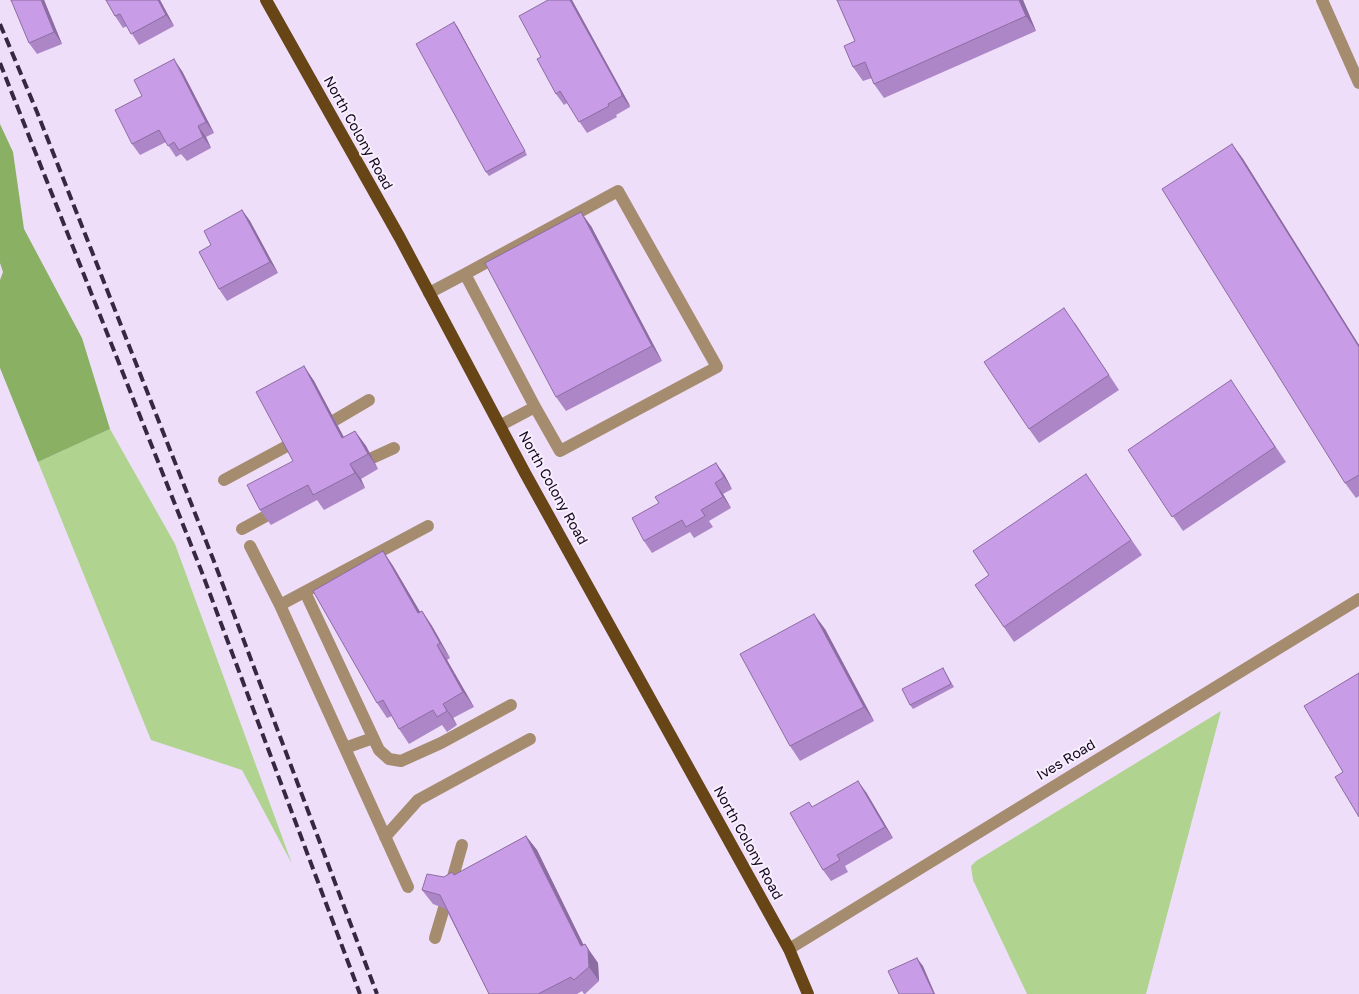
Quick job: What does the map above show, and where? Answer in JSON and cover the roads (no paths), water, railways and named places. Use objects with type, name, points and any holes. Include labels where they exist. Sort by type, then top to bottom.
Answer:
[{"type":"main road","name":"North Colony Road","points":[[266,0],[397,232],[789,949],[808,994]]},
{"type":"street","points":[[1322,0],[1359,83]]},
{"type":"street","points":[[429,293],[618,191],[717,367],[560,451],[465,274]]},
{"type":"street","points":[[335,420],[370,400]]},
{"type":"street","points":[[501,425],[535,407]]},
{"type":"street","points":[[224,480],[287,446]]},
{"type":"street","points":[[372,458],[394,448]]},
{"type":"street","points":[[242,529],[266,516]]},
{"type":"street","points":[[280,604],[428,526]]},
{"type":"street","points":[[250,546],[280,604],[408,887]]},
{"type":"street","points":[[305,592],[379,750],[389,759],[401,761],[441,743],[511,704]]},
{"type":"street","name":"Ives Road","points":[[789,949],[1359,599]]},
{"type":"street","points":[[345,748],[373,738]]},
{"type":"street","points":[[385,837],[418,800],[530,739]]},
{"type":"street","points":[[449,891],[462,845]]},
{"type":"street","points":[[435,938],[444,908]]},
{"type":"railway","points":[[0,24],[37,112],[215,564],[377,994]]},
{"type":"railway","points":[[0,63],[201,570],[360,994]]}]
